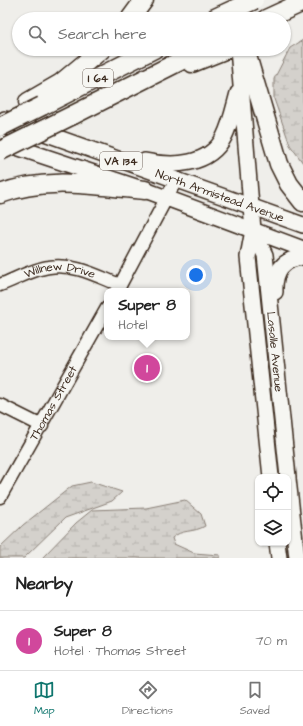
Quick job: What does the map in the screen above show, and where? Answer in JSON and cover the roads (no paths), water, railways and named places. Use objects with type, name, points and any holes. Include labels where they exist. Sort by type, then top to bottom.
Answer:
[{"type":"highway","points":[[135,12],[144,0]]},
{"type":"highway","points":[[228,12],[254,0]]},
{"type":"highway","points":[[282,12],[303,2]]},
{"type":"highway","points":[[291,19],[303,13]]},
{"type":"highway","points":[[0,123],[16,109],[35,104],[94,56]]},
{"type":"highway","name":"I 64","points":[[0,127],[35,104],[139,56]]},
{"type":"highway","name":"I 64","points":[[0,151],[154,74],[202,56]]},
{"type":"highway","points":[[247,56],[279,164],[289,184],[303,202]]},
{"type":"highway","points":[[0,194],[31,186],[54,183],[144,190]]},
{"type":"main road","points":[[236,0],[236,12]]},
{"type":"main road","name":"Lasalle Avenue","points":[[238,56],[253,230],[248,257],[271,474]]},
{"type":"main road","points":[[104,154],[166,165],[177,165],[198,160],[212,152],[222,140],[240,84]]},
{"type":"main road","name":"North Armistead Avenue","points":[[0,118],[104,154],[251,208],[303,225]]},
{"type":"main road","name":"North Armistead Avenue","points":[[0,142],[144,190],[303,249]]},
{"type":"main road","name":"Lasalle Avenue","points":[[253,230],[265,255],[288,474]]},
{"type":"main road","points":[[284,446],[281,351],[275,296],[276,277],[277,271],[285,263],[303,257]]},
{"type":"main road","name":"Lasalle Avenue","points":[[291,505],[297,558]]},
{"type":"main road","points":[[277,546],[279,558]]},
{"type":"street","points":[[118,288],[176,180]]},
{"type":"street","name":"Willnew Drive","points":[[0,285],[42,268],[58,266],[82,270],[118,288]]},
{"type":"street","name":"Thomas Street","points":[[0,497],[42,426],[104,313]]},
{"type":"street","points":[[0,405],[42,426]]},
{"type":"place","name":"Super 8","points":[[147,368]]}]
